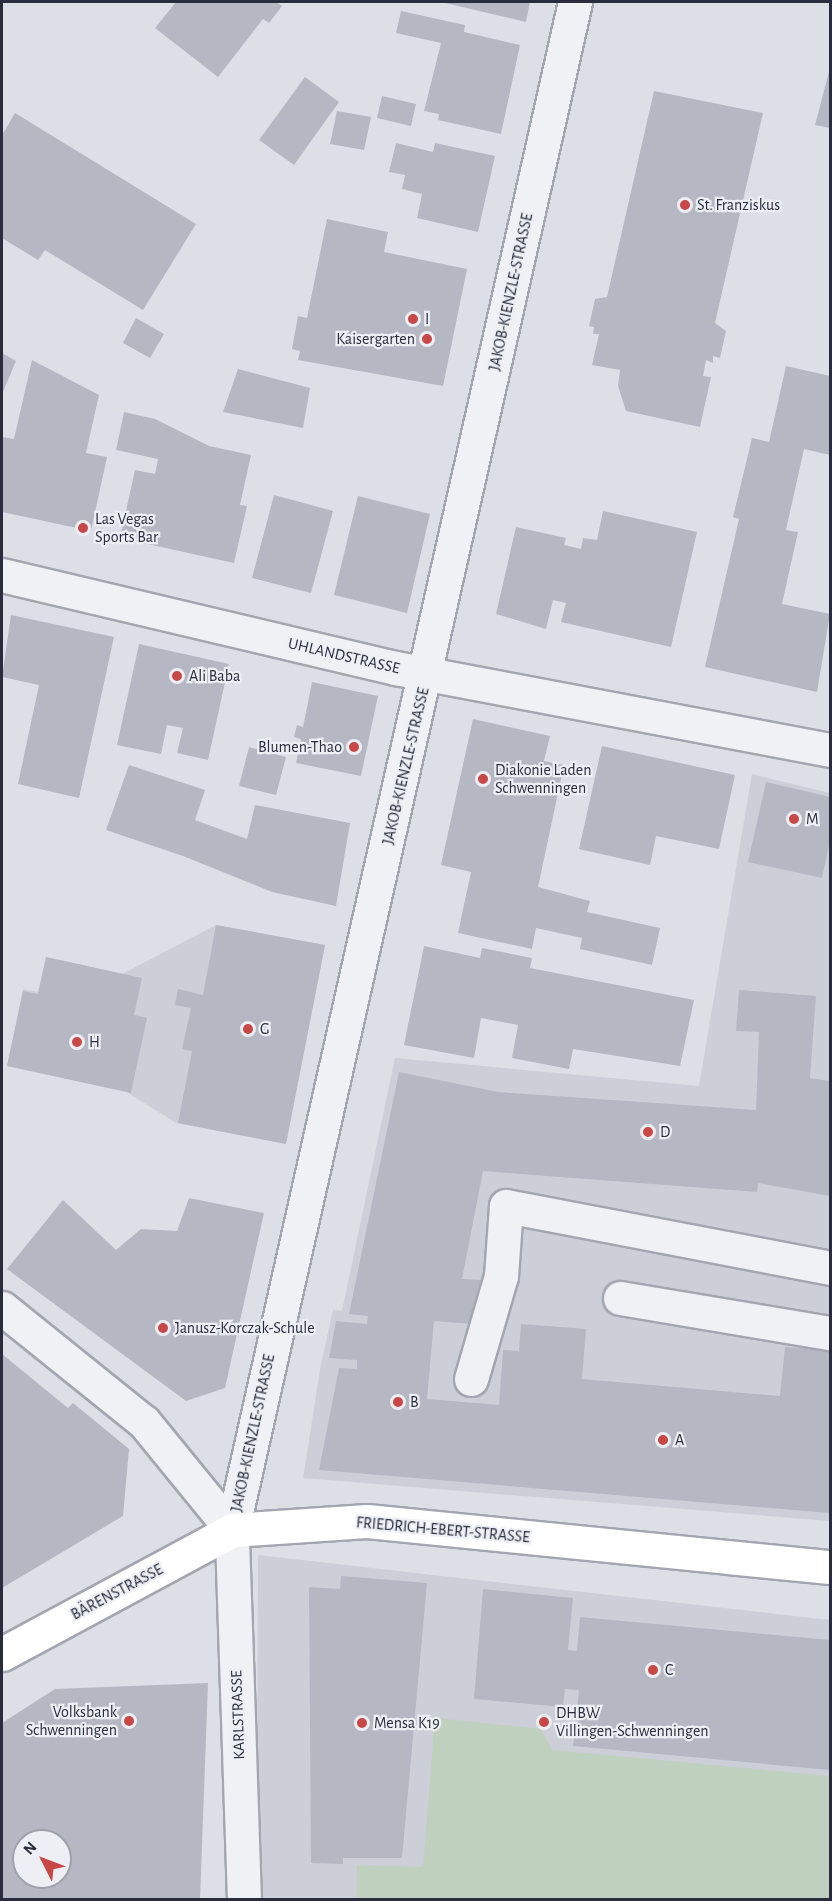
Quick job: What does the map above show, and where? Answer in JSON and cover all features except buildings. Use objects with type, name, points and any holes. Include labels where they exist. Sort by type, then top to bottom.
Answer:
[{"type":"main road","name":"FRIEDRICH-EBERT-STRASSE","points":[[232,1530],[366,1521],[831,1567]]},
{"type":"main road","name":"BÄRENSTRASSE","points":[[2,1654],[232,1530]]},
{"type":"street","name":"JAKOB-KIENZLE-STRASSE","points":[[232,1530],[427,674],[575,2]]},
{"type":"street","name":"UHLANDSTRASSE","points":[[2,575],[427,674],[831,750]]},
{"type":"street","points":[[471,1379],[501,1276],[506,1206],[831,1268]]},
{"type":"street","points":[[620,1298],[831,1332]]},
{"type":"street","points":[[2,1308],[144,1422],[232,1530]]},
{"type":"street","name":"KARLSTRASSE","points":[[232,1530],[244,1899]]},
{"type":"shaded area","points":[[752,774],[830,793],[830,1521],[303,1478],[321,1364],[333,1310],[342,1311],[395,1058],[699,1086]]},
{"type":"shaded area","points":[[216,925],[325,945],[286,1144],[176,1123],[125,1091],[7,1066],[23,989],[38,992],[46,957],[122,974]]},
{"type":"shaded area","name":"DHBW Villingen-Schwenningen","points":[[258,1555],[830,1620],[830,1899],[262,1899],[257,1824]]},
{"type":"green space","points":[[435,1718],[541,1729],[552,1750],[830,1776],[830,1899],[356,1899],[357,1865],[423,1867]]},
{"type":"place","name":"St. Franziskus","points":[[685,205]]},
{"type":"place","name":"I","points":[[413,319]]},
{"type":"place","name":"Kaisergarten","points":[[427,339]]},
{"type":"place","name":"Las Vegas Sports Bar","points":[[83,528]]},
{"type":"place","name":"Ali Baba","points":[[177,676]]},
{"type":"place","name":"Blumen-Thao","points":[[354,747]]},
{"type":"place","name":"Diakonie Laden Schwenningen","points":[[483,779]]},
{"type":"place","name":"M","points":[[794,819]]},
{"type":"place","name":"G","points":[[248,1029]]},
{"type":"place","name":"H","points":[[77,1042]]},
{"type":"place","name":"D","points":[[648,1132]]},
{"type":"place","name":"Janusz-Korczak-Schule","points":[[163,1328]]},
{"type":"place","name":"B","points":[[398,1402]]},
{"type":"place","name":"A","points":[[663,1440]]},
{"type":"place","name":"C","points":[[653,1670]]},
{"type":"place","name":"Volksbank Schwenningen","points":[[129,1721]]},
{"type":"place","name":"DHBW Villingen-Schwenningen","points":[[544,1722]]},
{"type":"place","name":"Mensa K19","points":[[362,1723]]}]
